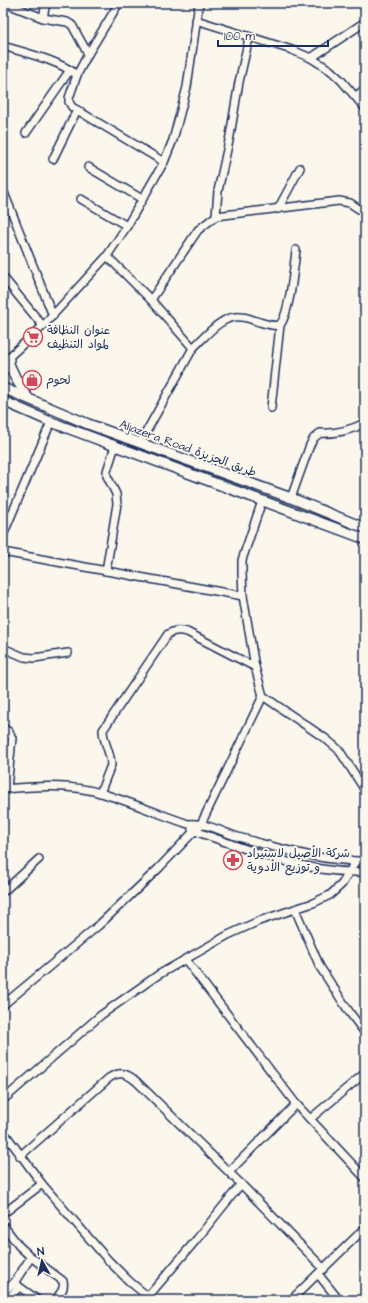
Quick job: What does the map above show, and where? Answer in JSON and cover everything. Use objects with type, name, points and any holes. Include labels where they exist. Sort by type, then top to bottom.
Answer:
[{"type":"main road","points":[[8,360],[16,379],[29,399]]},
{"type":"main road","name":"Aljazera Road طريق الجزيزة","points":[[3,388],[88,424],[290,498],[365,528]]},
{"type":"main road","name":"Aljazera Road طريق الجزيزة","points":[[3,401],[50,422],[365,539]]},
{"type":"street","points":[[5,3],[43,18],[67,22],[72,25],[88,54]]},
{"type":"street","points":[[43,18],[46,3]]},
{"type":"street","points":[[119,3],[77,75],[69,102],[72,107],[164,162]]},
{"type":"street","points":[[3,372],[8,360],[53,316],[107,256],[127,226],[164,162],[173,140],[185,93],[199,3]]},
{"type":"street","points":[[196,20],[249,38],[292,50],[311,58],[330,70],[341,80],[365,108]]},
{"type":"street","points":[[311,58],[365,22]]},
{"type":"street","points":[[216,216],[218,192],[249,38]]},
{"type":"street","points":[[3,46],[29,54],[70,70],[77,75]]},
{"type":"street","points":[[26,133],[70,70]]},
{"type":"street","points":[[356,96],[365,89]]},
{"type":"street","points":[[53,159],[78,110]]},
{"type":"street","points":[[88,167],[142,199]]},
{"type":"street","points":[[278,208],[300,168]]},
{"type":"street","points":[[3,190],[53,316]]},
{"type":"street","points":[[81,199],[127,226]]},
{"type":"street","points":[[151,300],[198,230],[216,216],[339,201],[350,203],[365,213]]},
{"type":"street","points":[[271,408],[280,325],[290,295],[296,250]]},
{"type":"street","points":[[107,256],[151,300],[193,348]]},
{"type":"street","points":[[3,277],[43,326]]},
{"type":"street","points":[[140,443],[193,348],[223,321],[240,316],[269,325],[280,325]]},
{"type":"street","points":[[3,535],[50,422]]},
{"type":"street","points":[[290,498],[314,438],[320,433],[346,431],[365,423]]},
{"type":"street","points":[[106,570],[117,504],[116,494],[107,476],[107,471],[115,446]]},
{"type":"street","points":[[262,500],[242,560],[243,596],[255,667],[263,696],[326,739],[339,750],[365,790]]},
{"type":"street","points":[[3,552],[243,596]]},
{"type":"street","points":[[100,793],[111,765],[103,736],[103,730],[168,634],[174,630],[187,632],[255,667]]},
{"type":"street","points":[[3,648],[24,658],[68,654]]},
{"type":"street","points":[[3,1005],[99,925],[158,869],[201,824],[263,696]]},
{"type":"street","points":[[3,728],[9,732],[12,738],[5,789],[41,787],[69,788],[100,793],[188,824],[195,831],[243,849],[276,859],[349,873],[365,872]]},
{"type":"street","points":[[188,824],[201,824],[229,834],[289,851],[355,862],[365,861]]},
{"type":"street","points":[[3,892],[39,859]]},
{"type":"street","points":[[3,1100],[101,1015],[158,975],[185,959],[259,921],[313,903],[330,895],[342,884],[355,862]]},
{"type":"street","points":[[294,909],[320,967],[365,1033]]},
{"type":"street","points":[[185,959],[296,1104],[365,1178]]},
{"type":"street","points":[[20,1156],[109,1078],[123,1072],[131,1076],[242,1184],[321,1272],[339,1300]]},
{"type":"street","points":[[310,1119],[365,1073]]},
{"type":"street","points":[[229,1172],[296,1104]]},
{"type":"street","points":[[3,1131],[42,1184],[108,1260],[148,1299],[242,1184]]},
{"type":"street","points":[[3,1212],[8,1210],[42,1184]]},
{"type":"street","points":[[3,1225],[19,1246],[63,1281],[63,1290],[55,1300]]},
{"type":"street","points":[[291,1300],[365,1228]]},
{"type":"street","points":[[7,1300],[31,1257]]},
{"type":"street","points":[[3,1292],[16,1285]]},
{"type":"street","points":[[16,1285],[38,1300]]},
{"type":"place","name":"عنوان النظافة لمواد التنظيف","points":[[33,337]]},
{"type":"place","name":"لحوم","points":[[32,380]]},
{"type":"place","name":"شركة الأصيل لاستيراد و توزيع الأدوية","points":[[233,860]]}]
